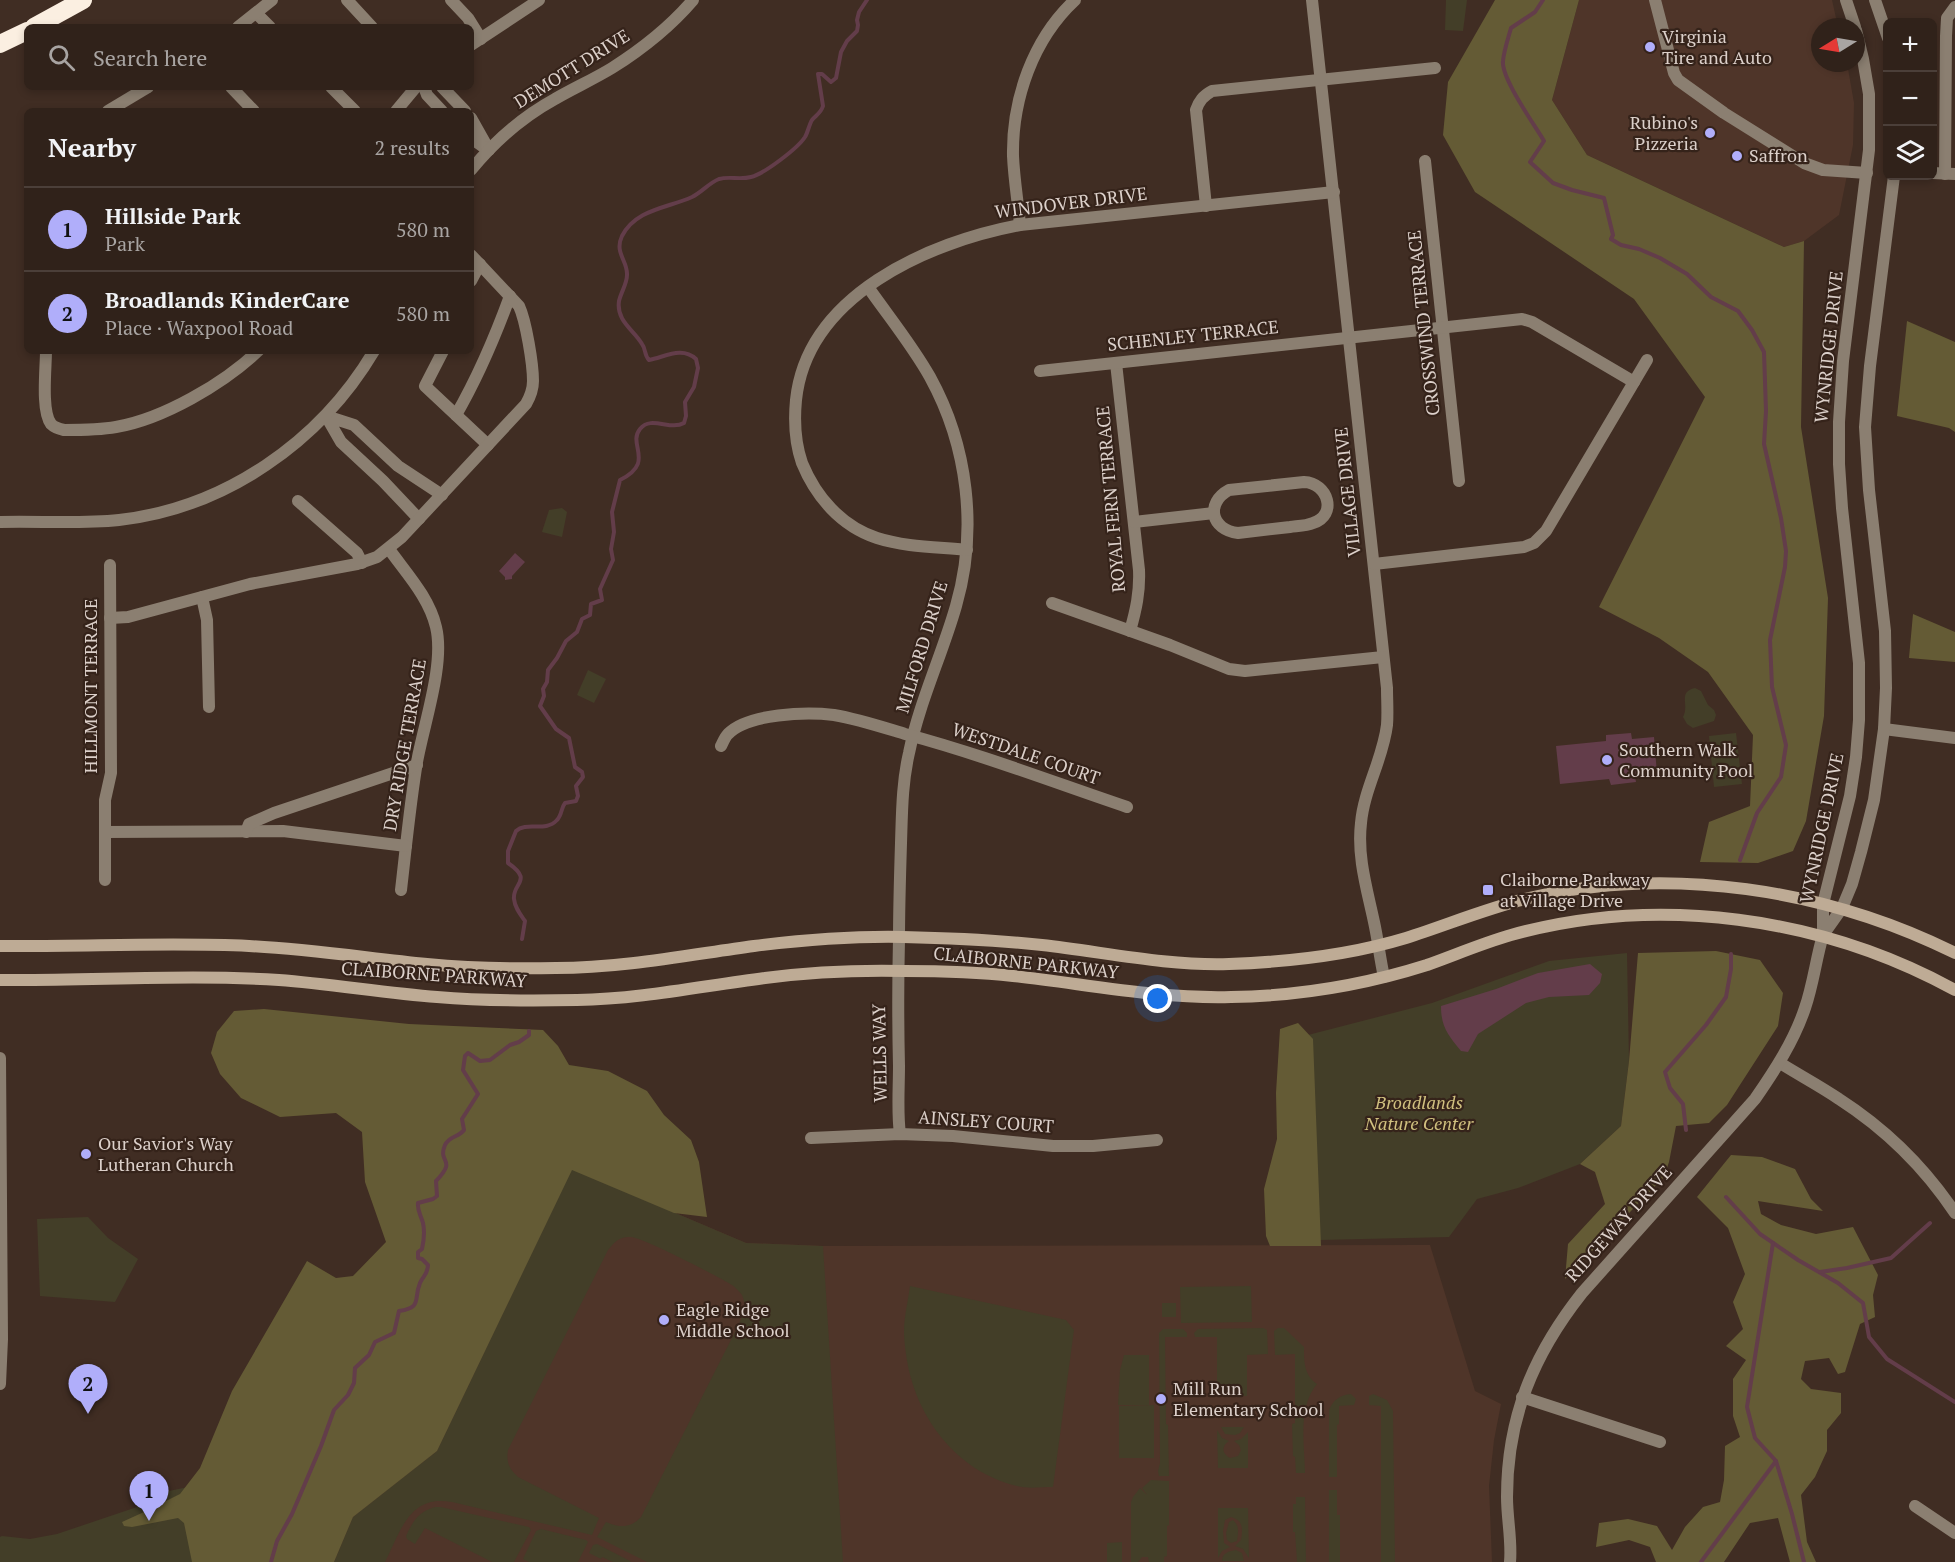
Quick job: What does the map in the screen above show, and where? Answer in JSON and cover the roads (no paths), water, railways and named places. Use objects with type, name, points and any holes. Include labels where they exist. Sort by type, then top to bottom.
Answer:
[{"type":"highway","points":[[39,24],[83,0]]},
{"type":"highway","points":[[0,45],[24,33]]},
{"type":"main road","name":"CLAIBORNE PARKWAY","points":[[0,946],[247,946],[325,951],[464,966],[560,968],[657,960],[819,940],[899,937],[1038,945],[1170,963],[1226,964],[1283,961],[1377,945],[1525,899],[1598,886],[1671,884],[1732,887],[1842,908],[1955,953]]},
{"type":"main road","name":"CLAIBORNE PARKWAY","points":[[0,980],[184,978],[268,980],[434,997],[540,1001],[640,995],[805,974],[898,971],[974,973],[1201,998],[1239,997],[1312,991],[1384,977],[1424,966],[1511,935],[1590,919],[1652,915],[1714,918],[1797,929],[1823,935],[1887,957],[1955,990]]},
{"type":"street","points":[[242,24],[272,0]]},
{"type":"street","points":[[346,0],[369,24]]},
{"type":"street","points":[[451,0],[468,18],[470,24]]},
{"type":"street","points":[[476,42],[539,0]]},
{"type":"street","name":"DEMOTT DRIVE","points":[[474,167],[510,130],[541,107],[611,69],[642,48],[693,0]]},
{"type":"street","points":[[1020,225],[1013,157],[1017,105],[1028,70],[1045,38],[1075,0]]},
{"type":"street","name":"VILLAGE DRIVE","points":[[1312,0],[1387,688],[1387,724],[1380,754],[1364,800],[1360,847],[1362,871],[1384,977]]},
{"type":"street","points":[[1656,0],[1674,73],[1678,80],[1724,113],[1804,163],[1823,170],[1867,173]]},
{"type":"street","name":"WYNRIDGE DRIVE","points":[[1846,0],[1852,18]]},
{"type":"street","points":[[1875,0],[1883,26]]},
{"type":"street","points":[[1944,174],[1947,18],[1955,7]]},
{"type":"street","points":[[256,13],[267,24]]},
{"type":"street","points":[[1206,206],[1196,110],[1205,95],[1212,91],[1434,68]]},
{"type":"street","name":"WYNRIDGE DRIVE","points":[[1823,935],[1823,904],[1850,796],[1859,720],[1859,663],[1842,508],[1839,423],[1842,370],[1867,173],[1870,125],[1869,94],[1865,71]]},
{"type":"street","points":[[113,108],[143,90]]},
{"type":"street","points":[[234,90],[251,108]]},
{"type":"street","points":[[334,90],[352,108]]},
{"type":"street","points":[[398,108],[414,90]]},
{"type":"street","points":[[425,90],[439,108]]},
{"type":"street","points":[[445,90],[462,108]]},
{"type":"street","points":[[474,123],[489,150]]},
{"type":"street","points":[[474,140],[489,150]]},
{"type":"street","name":"CROSSWIND TERRACE","points":[[1425,161],[1459,481]]},
{"type":"street","name":"WYNRIDGE DRIVE","points":[[1823,935],[1842,908],[1852,884],[1866,832],[1884,729],[1885,632],[1868,480],[1865,427],[1870,366],[1893,180]]},
{"type":"street","name":"WINDOVER DRIVE","points":[[967,550],[894,543],[857,530],[827,506],[807,476],[796,438],[797,391],[811,349],[823,329],[838,312],[896,268],[927,252],[993,230],[1020,225],[1334,192]]},
{"type":"street","points":[[110,618],[128,617],[250,584],[362,563],[389,549],[526,404],[532,393],[533,381],[524,316],[519,306],[475,259]]},
{"type":"street","name":"MILFORD DRIVE","points":[[868,287],[914,351],[943,404],[954,432],[961,460],[968,520],[967,550],[956,606],[913,736],[904,776],[898,971]]},
{"type":"street","points":[[456,415],[473,387],[488,355],[510,296]]},
{"type":"street","name":"SCHENLEY TERRACE","points":[[1040,371],[1514,320],[1532,322],[1634,382]]},
{"type":"street","points":[[46,354],[46,406],[50,422],[57,429],[64,430],[115,428],[163,412],[241,367],[255,354]]},
{"type":"street","points":[[0,522],[121,520],[192,503],[219,492],[272,462],[301,440],[347,392],[372,354]]},
{"type":"street","points":[[441,354],[425,386],[488,445]]},
{"type":"street","points":[[1374,564],[1524,547],[1534,543],[1546,531],[1647,360]]},
{"type":"street","name":"ROYAL FERN TERRACE","points":[[1116,363],[1139,588],[1137,609],[1130,631]]},
{"type":"street","points":[[326,416],[354,425],[398,466],[442,495]]},
{"type":"street","points":[[326,416],[341,442],[419,519]]},
{"type":"street","points":[[383,481],[398,466]]},
{"type":"street","points":[[1310,482],[1325,493],[1327,499],[1324,515],[1312,524],[1238,533],[1229,532],[1216,522],[1214,513],[1216,501],[1229,490],[1310,482]]},
{"type":"street","points":[[298,501],[357,553],[362,563]]},
{"type":"street","points":[[1134,522],[1214,513]]},
{"type":"street","name":"DRY RIDGE TERRACE","points":[[389,549],[431,611],[439,646],[438,663],[417,765],[401,890]]},
{"type":"street","name":"HILLMONT TERRACE","points":[[105,880],[105,800],[111,773],[110,565]]},
{"type":"street","points":[[202,597],[207,620],[209,707]]},
{"type":"street","points":[[1052,603],[1229,669],[1245,671],[1383,657]]},
{"type":"street","name":"WESTDALE COURT","points":[[721,746],[727,735],[739,726],[762,719],[785,714],[811,713],[836,716],[954,747],[1127,807]]},
{"type":"street","points":[[1884,729],[1955,738]]},
{"type":"street","points":[[246,832],[249,824],[274,813],[417,765]]},
{"type":"street","points":[[105,832],[283,831],[406,846]]},
{"type":"street","name":"RIDGEWAY DRIVE","points":[[1510,1562],[1508,1465],[1522,1397],[1532,1371],[1562,1318],[1589,1285],[1755,1099],[1794,1036],[1805,1007],[1823,935]]},
{"type":"street","name":"WELLS WAY","points":[[898,971],[900,1134]]},
{"type":"street","points":[[0,1058],[2,1339],[0,1384]]},
{"type":"street","points":[[1779,1063],[1841,1100],[1886,1135],[1930,1180],[1955,1213]]},
{"type":"street","name":"AINSLEY COURT","points":[[811,1138],[900,1134],[953,1136],[1053,1146],[1093,1146],[1157,1140]]},
{"type":"street","points":[[1522,1397],[1660,1442]]},
{"type":"street","points":[[1916,1506],[1955,1533]]},
{"type":"waterway","points":[[522,939],[525,921],[514,899],[521,878],[516,869],[508,863],[508,851],[516,831],[520,828],[547,826],[557,820],[565,803],[576,801],[578,796],[576,786],[583,777],[582,772],[575,767],[569,738],[556,729],[540,706],[548,670],[566,641],[577,632],[582,619],[590,615],[591,604],[602,600],[600,589],[613,560],[612,512],[620,480],[631,473],[639,460],[637,435],[644,425],[650,423],[673,425],[684,423],[685,402],[694,387],[698,368],[696,359],[685,353],[649,360],[642,344],[623,320],[619,301],[626,282],[627,270],[620,252],[622,236],[635,220],[653,210],[692,197],[719,179],[747,178],[757,175],[795,147],[805,137],[812,120],[823,106],[818,74],[822,74],[831,82],[836,78],[841,52],[847,41],[857,31],[859,12],[867,0]]},
{"type":"waterway","points":[[1543,0],[1535,12],[1511,28],[1503,61],[1512,89],[1544,141],[1530,162],[1553,183],[1604,198],[1613,235],[1611,239],[1621,245],[1639,249],[1660,258],[1687,274],[1711,297],[1738,311],[1764,352],[1766,411],[1764,444],[1786,551],[1785,567],[1770,640],[1772,687],[1786,745],[1781,777],[1757,813],[1740,860]]},
{"type":"waterway","points":[[1686,1130],[1683,1104],[1670,1088],[1665,1072],[1706,1025],[1726,997],[1731,954]]},
{"type":"waterway","points":[[271,1562],[277,1541],[292,1514],[334,1410],[348,1395],[354,1383],[355,1368],[369,1355],[375,1342],[394,1333],[399,1311],[411,1307],[416,1302],[420,1283],[428,1268],[428,1265],[418,1258],[418,1252],[422,1249],[424,1239],[418,1203],[437,1196],[436,1181],[446,1168],[443,1155],[445,1145],[464,1130],[462,1119],[478,1094],[463,1070],[465,1056],[468,1053],[480,1061],[490,1060],[510,1045],[529,1035],[529,1031]]},
{"type":"waterway","points":[[1726,1197],[1760,1234],[1798,1260],[1838,1283],[1863,1303],[1869,1337],[1887,1359],[1955,1402]]},
{"type":"waterway","points":[[1820,1272],[1891,1258],[1930,1223]]},
{"type":"waterway","points":[[1773,1243],[1747,1407],[1755,1438],[1776,1461],[1804,1562]]},
{"type":"waterway","points":[[1701,1562],[1776,1461]]},
{"type":"place","name":"Virginia Tire and Auto","points":[[1650,47]]},
{"type":"place","name":"Rubino's Pizzeria","points":[[1710,133]]},
{"type":"place","name":"Saffron","points":[[1737,156]]},
{"type":"place","name":"Southern Walk Community Pool","points":[[1607,760]]},
{"type":"place","name":"Claiborne Parkway at Village Drive","points":[[1488,890]]},
{"type":"place","name":"Our Savior's Way Lutheran Church","points":[[86,1154]]},
{"type":"place","name":"Eagle Ridge Middle School","points":[[664,1320]]},
{"type":"place","name":"Mill Run Elementary School","points":[[1161,1399]]},
{"type":"place","name":"Broadlands KinderCare","points":[[88,1414]]},
{"type":"place","name":"Hillside Park","points":[[149,1521]]},
{"type":"park label","name":"Broadlands Nature Center","points":[[1419,1113]]}]
